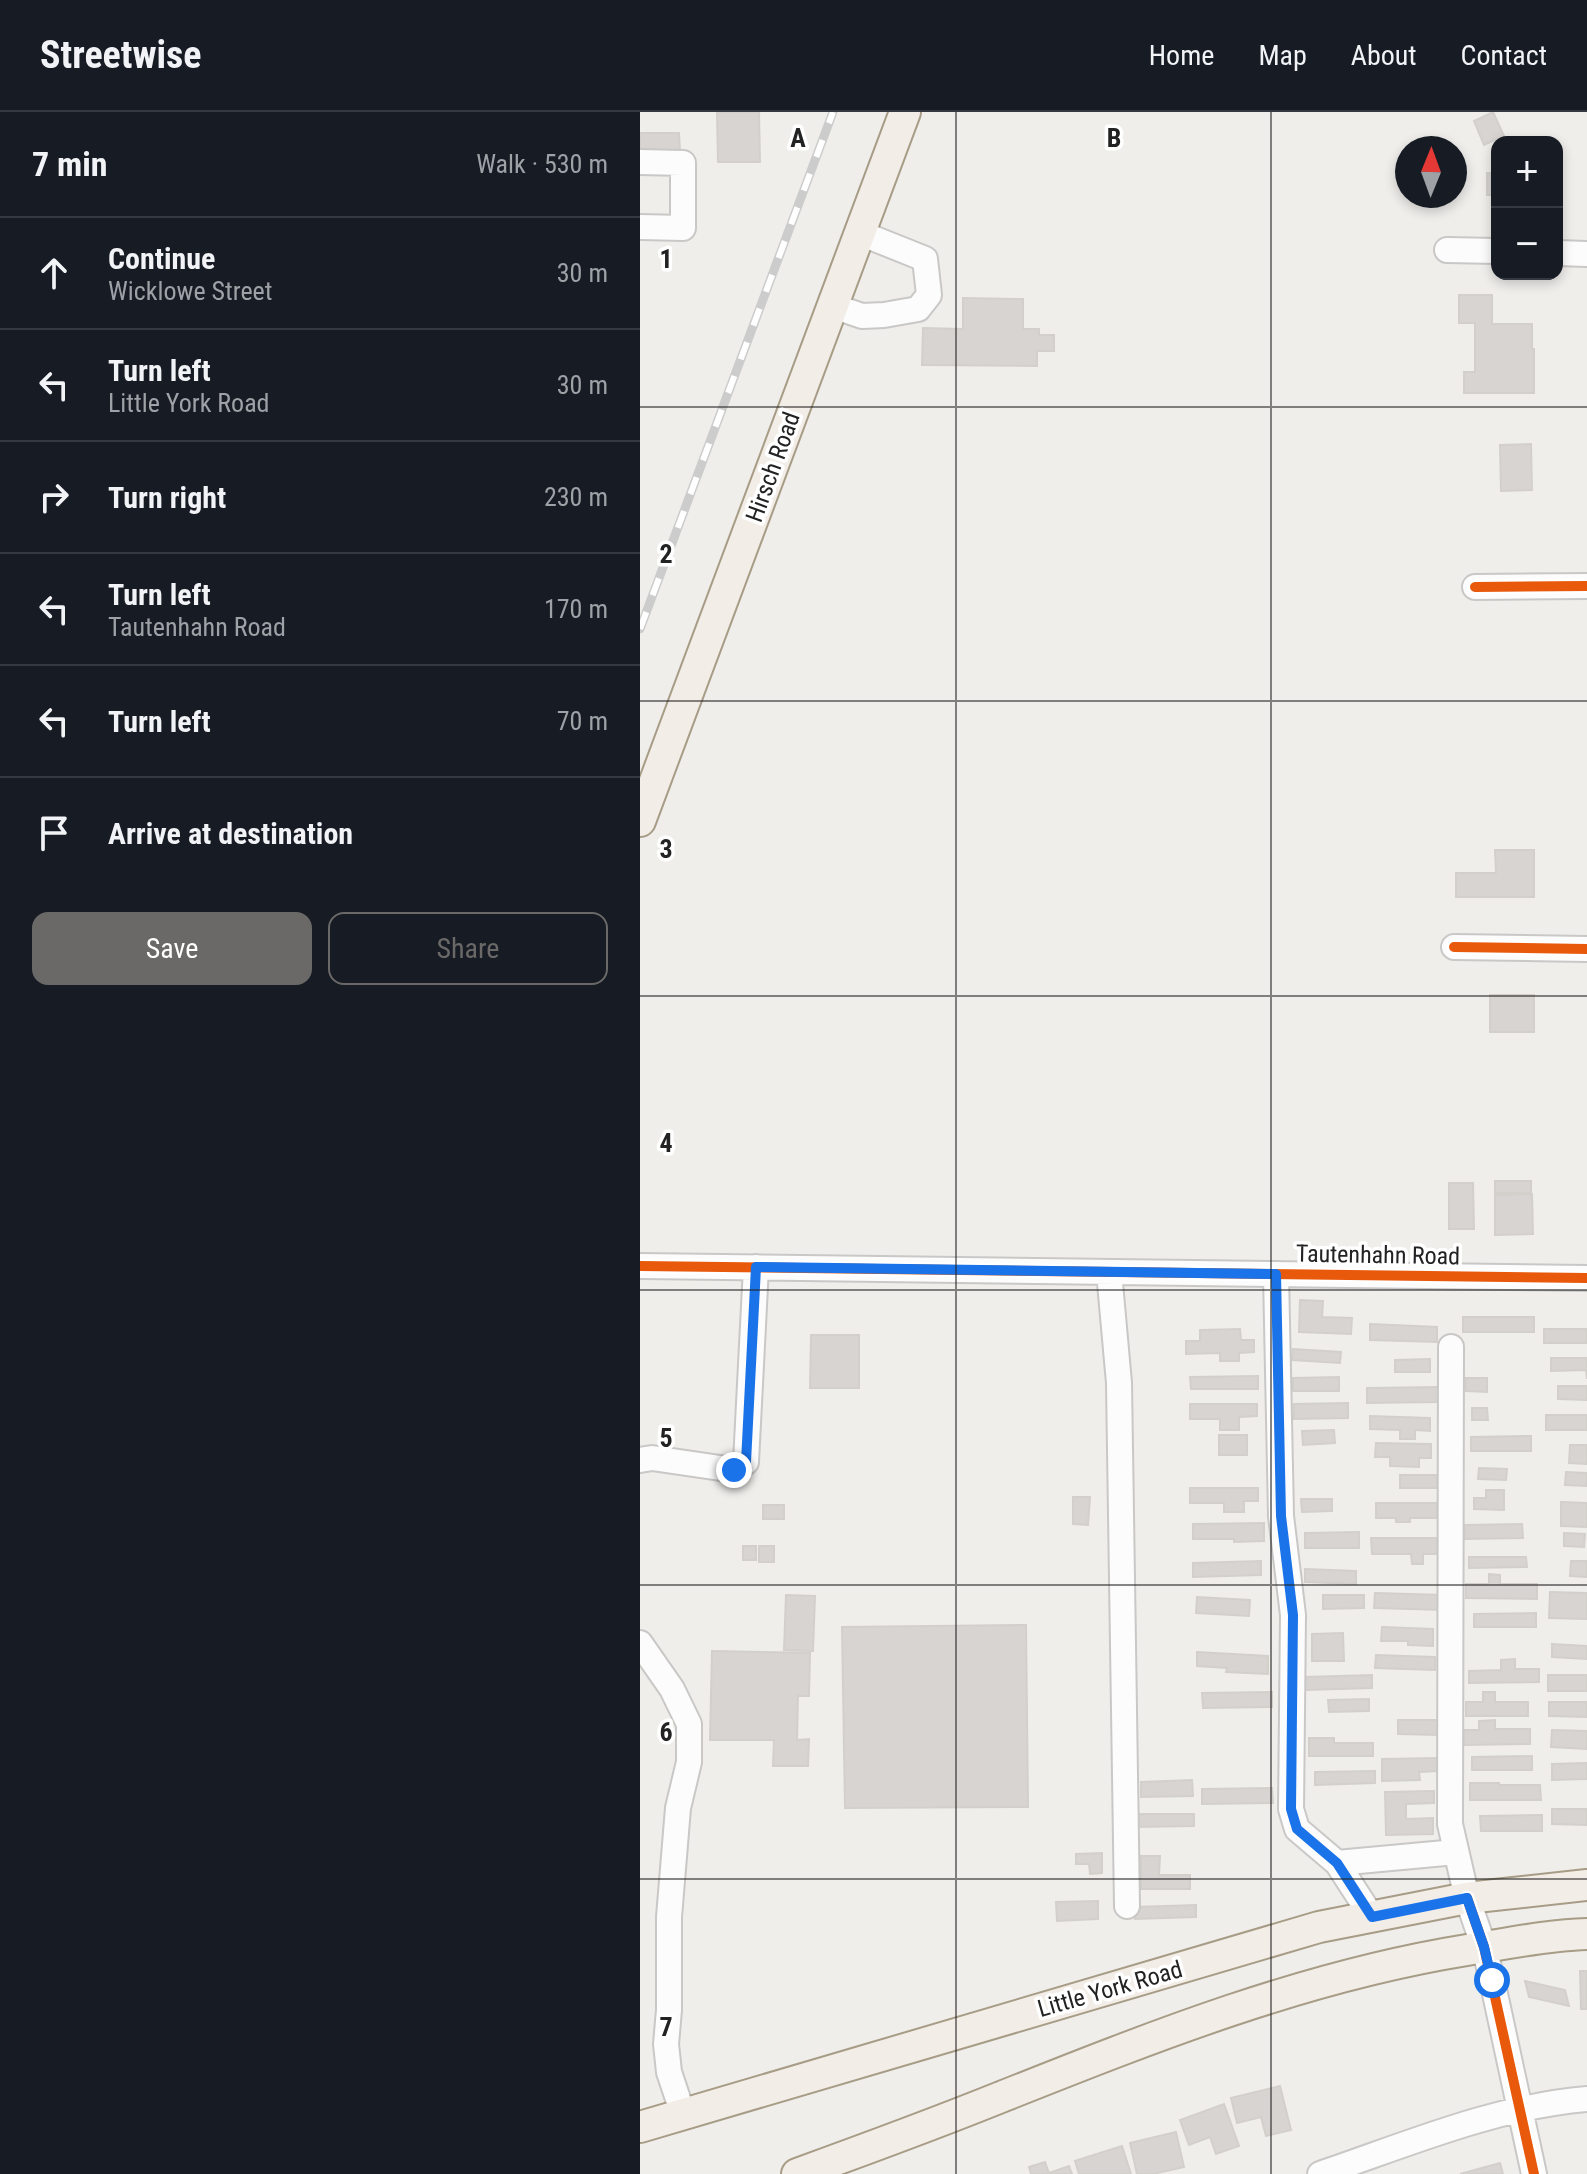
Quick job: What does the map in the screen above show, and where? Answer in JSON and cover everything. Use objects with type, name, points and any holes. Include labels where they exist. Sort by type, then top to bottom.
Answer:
[{"type":"main road","name":"Hirsch Road","points":[[640,821],[905,112]]},
{"type":"main road","name":"Little York Road","points":[[640,2127],[1319,1927],[1467,1898],[1587,1885]]},
{"type":"main road","points":[[797,2174],[1111,2052],[1335,1978],[1412,1959],[1587,1934]]},
{"type":"street","points":[[640,162],[683,163],[683,228],[640,227]]},
{"type":"street","points":[[833,306],[862,316],[884,315],[918,309],[929,295],[925,259],[860,233]]},
{"type":"street","points":[[1447,250],[1491,251]]},
{"type":"street","points":[[1563,253],[1587,254]]},
{"type":"street","points":[[1475,587],[1587,586]]},
{"type":"street","points":[[1454,947],[1587,949]]},
{"type":"street","name":"Tautenhahn Road","points":[[640,1266],[1587,1278]]},
{"type":"street","points":[[640,1460],[652,1458],[734,1470],[746,1462],[756,1267]]},
{"type":"street","points":[[1109,1272],[1119,1383],[1127,1906]]},
{"type":"street","points":[[1276,1274],[1281,1516],[1293,1615],[1291,1809],[1297,1829],[1337,1863],[1372,1917]]},
{"type":"street","points":[[1451,1347],[1450,1824],[1467,1898],[1484,1947],[1534,2174]]},
{"type":"street","points":[[640,1643],[672,1689],[689,1724],[689,1762],[678,1808],[671,1888],[666,2044],[669,2072],[683,2114]]},
{"type":"street","points":[[1337,1863],[1456,1852]]},
{"type":"street","points":[[1320,2174],[1492,2115],[1548,2103],[1587,2099]]},
{"type":"building","points":[[717,112],[759,112],[760,162],[718,162]]},
{"type":"building","points":[[1493,112],[1504,136],[1491,136],[1491,142],[1484,145],[1474,121]]},
{"type":"building","points":[[640,133],[679,133],[680,150],[640,151]]},
{"type":"building","points":[[1487,173],[1491,173],[1491,195],[1487,195]]},
{"type":"building","points":[[1459,295],[1492,295],[1492,324],[1532,324],[1534,393],[1464,393],[1464,372],[1475,372],[1475,323],[1459,323]]},
{"type":"building","points":[[963,298],[1023,299],[1023,329],[1039,329],[1039,335],[1054,335],[1054,351],[1037,351],[1037,366],[922,365],[923,328],[963,329]]},
{"type":"building","points":[[1531,444],[1532,490],[1501,491],[1500,445]]},
{"type":"building","points":[[1495,850],[1534,850],[1534,897],[1456,897],[1456,873],[1496,873]]},
{"type":"building","points":[[1490,995],[1534,995],[1534,1032],[1490,1032]]},
{"type":"building","points":[[1495,1181],[1531,1181],[1531,1193],[1495,1193]]},
{"type":"building","points":[[1449,1183],[1473,1183],[1474,1229],[1449,1229]]},
{"type":"building","points":[[1532,1194],[1533,1234],[1495,1235],[1495,1195]]},
{"type":"building","points":[[1300,1300],[1323,1301],[1322,1317],[1352,1318],[1351,1334],[1299,1332]]},
{"type":"building","points":[[1463,1317],[1534,1317],[1534,1332],[1463,1332]]},
{"type":"building","points":[[1370,1324],[1437,1327],[1437,1342],[1370,1340]]},
{"type":"building","points":[[1240,1329],[1241,1340],[1254,1340],[1254,1352],[1239,1353],[1239,1361],[1220,1361],[1220,1353],[1186,1354],[1186,1341],[1200,1341],[1200,1330]]},
{"type":"building","points":[[1544,1329],[1587,1329],[1587,1343],[1544,1343]]},
{"type":"building","points":[[811,1335],[859,1335],[859,1388],[810,1388]]},
{"type":"building","points":[[1293,1349],[1341,1352],[1340,1363],[1292,1360]]},
{"type":"building","points":[[1551,1358],[1587,1358],[1587,1379],[1586,1370],[1551,1371]]},
{"type":"building","points":[[1430,1359],[1430,1372],[1395,1372],[1395,1360]]},
{"type":"building","points":[[1258,1376],[1258,1389],[1191,1389],[1190,1377]]},
{"type":"building","points":[[1339,1377],[1339,1391],[1293,1391],[1293,1378]]},
{"type":"building","points":[[1466,1378],[1487,1378],[1487,1392],[1466,1391]]},
{"type":"building","points":[[1558,1386],[1587,1386],[1587,1400],[1558,1399]]},
{"type":"building","points":[[1438,1387],[1438,1402],[1367,1403],[1367,1388]]},
{"type":"building","points":[[1348,1403],[1348,1418],[1294,1419],[1294,1404]]},
{"type":"building","points":[[1190,1404],[1257,1404],[1257,1416],[1239,1417],[1239,1430],[1220,1430],[1220,1419],[1190,1419]]},
{"type":"building","points":[[1472,1408],[1487,1408],[1488,1420],[1472,1420]]},
{"type":"building","points":[[1546,1415],[1587,1415],[1587,1430],[1546,1430]]},
{"type":"building","points":[[1370,1416],[1430,1418],[1430,1431],[1415,1430],[1415,1439],[1400,1439],[1400,1430],[1370,1429]]},
{"type":"building","points":[[1334,1430],[1335,1443],[1303,1445],[1302,1431]]},
{"type":"building","points":[[1219,1435],[1247,1435],[1247,1455],[1219,1455]]},
{"type":"building","points":[[1531,1436],[1531,1451],[1471,1451],[1471,1437]]},
{"type":"building","points":[[1376,1443],[1431,1444],[1431,1458],[1419,1458],[1419,1467],[1390,1466],[1390,1457],[1375,1457]]},
{"type":"building","points":[[1570,1445],[1587,1445],[1587,1464],[1569,1463]]},
{"type":"building","points":[[1479,1468],[1507,1469],[1506,1480],[1478,1479]]},
{"type":"building","points":[[1566,1472],[1587,1473],[1587,1486],[1565,1485]]},
{"type":"building","points":[[1400,1475],[1437,1475],[1437,1488],[1400,1488]]},
{"type":"building","points":[[1190,1488],[1258,1488],[1258,1501],[1244,1501],[1244,1512],[1224,1512],[1224,1503],[1190,1503]]},
{"type":"building","points":[[1486,1490],[1504,1490],[1504,1510],[1474,1509],[1474,1498],[1486,1498]]},
{"type":"building","points":[[1073,1497],[1090,1497],[1088,1525],[1073,1524]]},
{"type":"building","points":[[1301,1499],[1332,1499],[1332,1511],[1302,1512]]},
{"type":"building","points":[[1561,1502],[1587,1503],[1587,1527],[1561,1526]]},
{"type":"building","points":[[1376,1503],[1437,1503],[1437,1518],[1410,1518],[1410,1522],[1396,1522],[1396,1518],[1376,1518]]},
{"type":"building","points":[[763,1505],[784,1505],[784,1519],[763,1519]]},
{"type":"building","points":[[1264,1523],[1264,1541],[1193,1539],[1193,1524]]},
{"type":"building","points":[[1522,1524],[1523,1538],[1465,1539],[1464,1525]]},
{"type":"building","points":[[1359,1532],[1359,1548],[1305,1548],[1305,1533]]},
{"type":"building","points":[[1564,1533],[1585,1534],[1584,1547],[1564,1546]]},
{"type":"building","points":[[1371,1538],[1442,1538],[1442,1554],[1423,1554],[1423,1564],[1412,1564],[1411,1554],[1372,1554]]},
{"type":"building","points":[[743,1546],[756,1546],[756,1560],[743,1560]]},
{"type":"building","points":[[759,1546],[774,1546],[774,1562],[759,1562]]},
{"type":"building","points":[[1469,1557],[1526,1557],[1527,1567],[1469,1568]]},
{"type":"building","points":[[1261,1561],[1261,1575],[1193,1577],[1193,1563]]},
{"type":"building","points":[[1571,1561],[1587,1561],[1587,1577],[1570,1576]]},
{"type":"building","points":[[1305,1569],[1356,1571],[1356,1584],[1305,1582]]},
{"type":"building","points":[[1489,1574],[1500,1575],[1500,1584],[1537,1584],[1537,1599],[1466,1598],[1466,1584],[1489,1584]]},
{"type":"building","points":[[1550,1592],[1587,1593],[1587,1619],[1549,1618]]},
{"type":"building","points":[[1375,1593],[1444,1595],[1444,1610],[1374,1608]]},
{"type":"building","points":[[786,1595],[815,1596],[813,1651],[784,1650]]},
{"type":"building","points":[[1323,1595],[1364,1595],[1364,1608],[1323,1609]]},
{"type":"building","points":[[1197,1597],[1250,1600],[1249,1616],[1196,1613]]},
{"type":"building","points":[[1536,1613],[1536,1627],[1474,1627],[1474,1614]]},
{"type":"building","points":[[1026,1625],[1028,1807],[845,1808],[842,1627]]},
{"type":"building","points":[[1382,1627],[1433,1629],[1433,1646],[1408,1645],[1408,1641],[1381,1641]]},
{"type":"building","points":[[1343,1633],[1344,1661],[1312,1661],[1312,1634]]},
{"type":"building","points":[[1552,1644],[1587,1646],[1587,1659],[1552,1657]]},
{"type":"building","points":[[712,1651],[810,1653],[809,1696],[798,1696],[797,1740],[809,1739],[808,1766],[773,1766],[774,1740],[710,1740]]},
{"type":"building","points":[[1197,1652],[1268,1656],[1268,1674],[1226,1672],[1227,1668],[1197,1666]]},
{"type":"building","points":[[1376,1655],[1435,1657],[1435,1670],[1375,1668]]},
{"type":"building","points":[[1515,1659],[1515,1669],[1539,1669],[1539,1682],[1469,1683],[1469,1671],[1501,1670],[1501,1660]]},
{"type":"building","points":[[1372,1675],[1372,1688],[1305,1690],[1305,1677]]},
{"type":"building","points":[[1548,1675],[1587,1675],[1587,1691],[1548,1691]]},
{"type":"building","points":[[1272,1692],[1272,1707],[1203,1708],[1202,1693]]},
{"type":"building","points":[[1483,1692],[1495,1692],[1495,1702],[1528,1702],[1528,1716],[1466,1716],[1466,1702],[1483,1702]]},
{"type":"building","points":[[1369,1699],[1369,1711],[1329,1712],[1328,1700]]},
{"type":"building","points":[[1549,1702],[1587,1702],[1587,1717],[1549,1716]]},
{"type":"building","points":[[1398,1720],[1439,1720],[1439,1735],[1398,1734]]},
{"type":"building","points":[[1495,1720],[1495,1729],[1530,1729],[1530,1744],[1464,1745],[1464,1730],[1479,1730],[1479,1721]]},
{"type":"building","points":[[1552,1730],[1587,1731],[1587,1749],[1551,1747]]},
{"type":"building","points":[[1309,1738],[1334,1738],[1334,1743],[1373,1743],[1373,1756],[1309,1756]]},
{"type":"building","points":[[1532,1756],[1532,1770],[1472,1770],[1472,1757]]},
{"type":"building","points":[[1439,1758],[1439,1771],[1419,1772],[1420,1780],[1382,1781],[1382,1759]]},
{"type":"building","points":[[1587,1763],[1587,1779],[1552,1780],[1552,1764]]},
{"type":"building","points":[[1375,1771],[1375,1783],[1315,1785],[1315,1772]]},
{"type":"building","points":[[1192,1780],[1193,1796],[1141,1797],[1141,1782]]},
{"type":"building","points":[[1470,1783],[1540,1785],[1541,1800],[1470,1800]]},
{"type":"building","points":[[1272,1788],[1273,1803],[1202,1804],[1202,1789]]},
{"type":"building","points":[[1434,1791],[1434,1803],[1406,1804],[1406,1819],[1433,1818],[1433,1834],[1386,1835],[1385,1792]]},
{"type":"building","points":[[1552,1809],[1587,1809],[1587,1825],[1552,1824]]},
{"type":"building","points":[[1132,1814],[1194,1814],[1194,1826],[1133,1827]]},
{"type":"building","points":[[1542,1815],[1542,1831],[1481,1831],[1480,1816]]},
{"type":"building","points":[[1102,1853],[1102,1873],[1090,1874],[1089,1864],[1076,1864],[1076,1854]]},
{"type":"building","points":[[1141,1856],[1160,1856],[1159,1875],[1190,1875],[1190,1889],[1141,1889]]},
{"type":"building","points":[[1098,1901],[1098,1919],[1057,1921],[1056,1902]]},
{"type":"building","points":[[1196,1905],[1196,1917],[1135,1919],[1134,1907]]},
{"type":"building","points":[[1580,1971],[1587,1971],[1587,2009],[1581,2009]]},
{"type":"building","points":[[1525,1981],[1565,1990],[1569,2006],[1529,1997]]},
{"type":"building","points":[[1280,2086],[1291,2130],[1266,2136],[1261,2117],[1237,2123],[1231,2098]]},
{"type":"building","points":[[1224,2104],[1239,2146],[1216,2154],[1210,2137],[1189,2145],[1180,2120]]},
{"type":"building","points":[[1176,2132],[1184,2167],[1137,2174],[1130,2143]]},
{"type":"building","points":[[1122,2146],[1131,2174],[1079,2174],[1075,2161]]},
{"type":"building","points":[[1045,2162],[1049,2173],[1069,2166],[1072,2174],[1031,2174],[1029,2167]]},
{"type":"building","points":[[1500,2163],[1503,2174],[1460,2174]]},
{"type":"railway","points":[[640,629],[833,112]]},
{"type":"cycle path","points":[[1475,587],[1587,586]]},
{"type":"cycle path","points":[[1454,947],[1587,949]]},
{"type":"cycle path","points":[[640,1266],[1587,1278]]},
{"type":"cycle path","points":[[1467,1898],[1484,1947],[1534,2174]]},
{"type":"route","points":[[734,1470],[746,1462],[756,1267],[1276,1274],[1281,1516],[1293,1615],[1291,1809],[1297,1829],[1337,1863],[1372,1917],[1467,1898],[1492,1980]]}]
